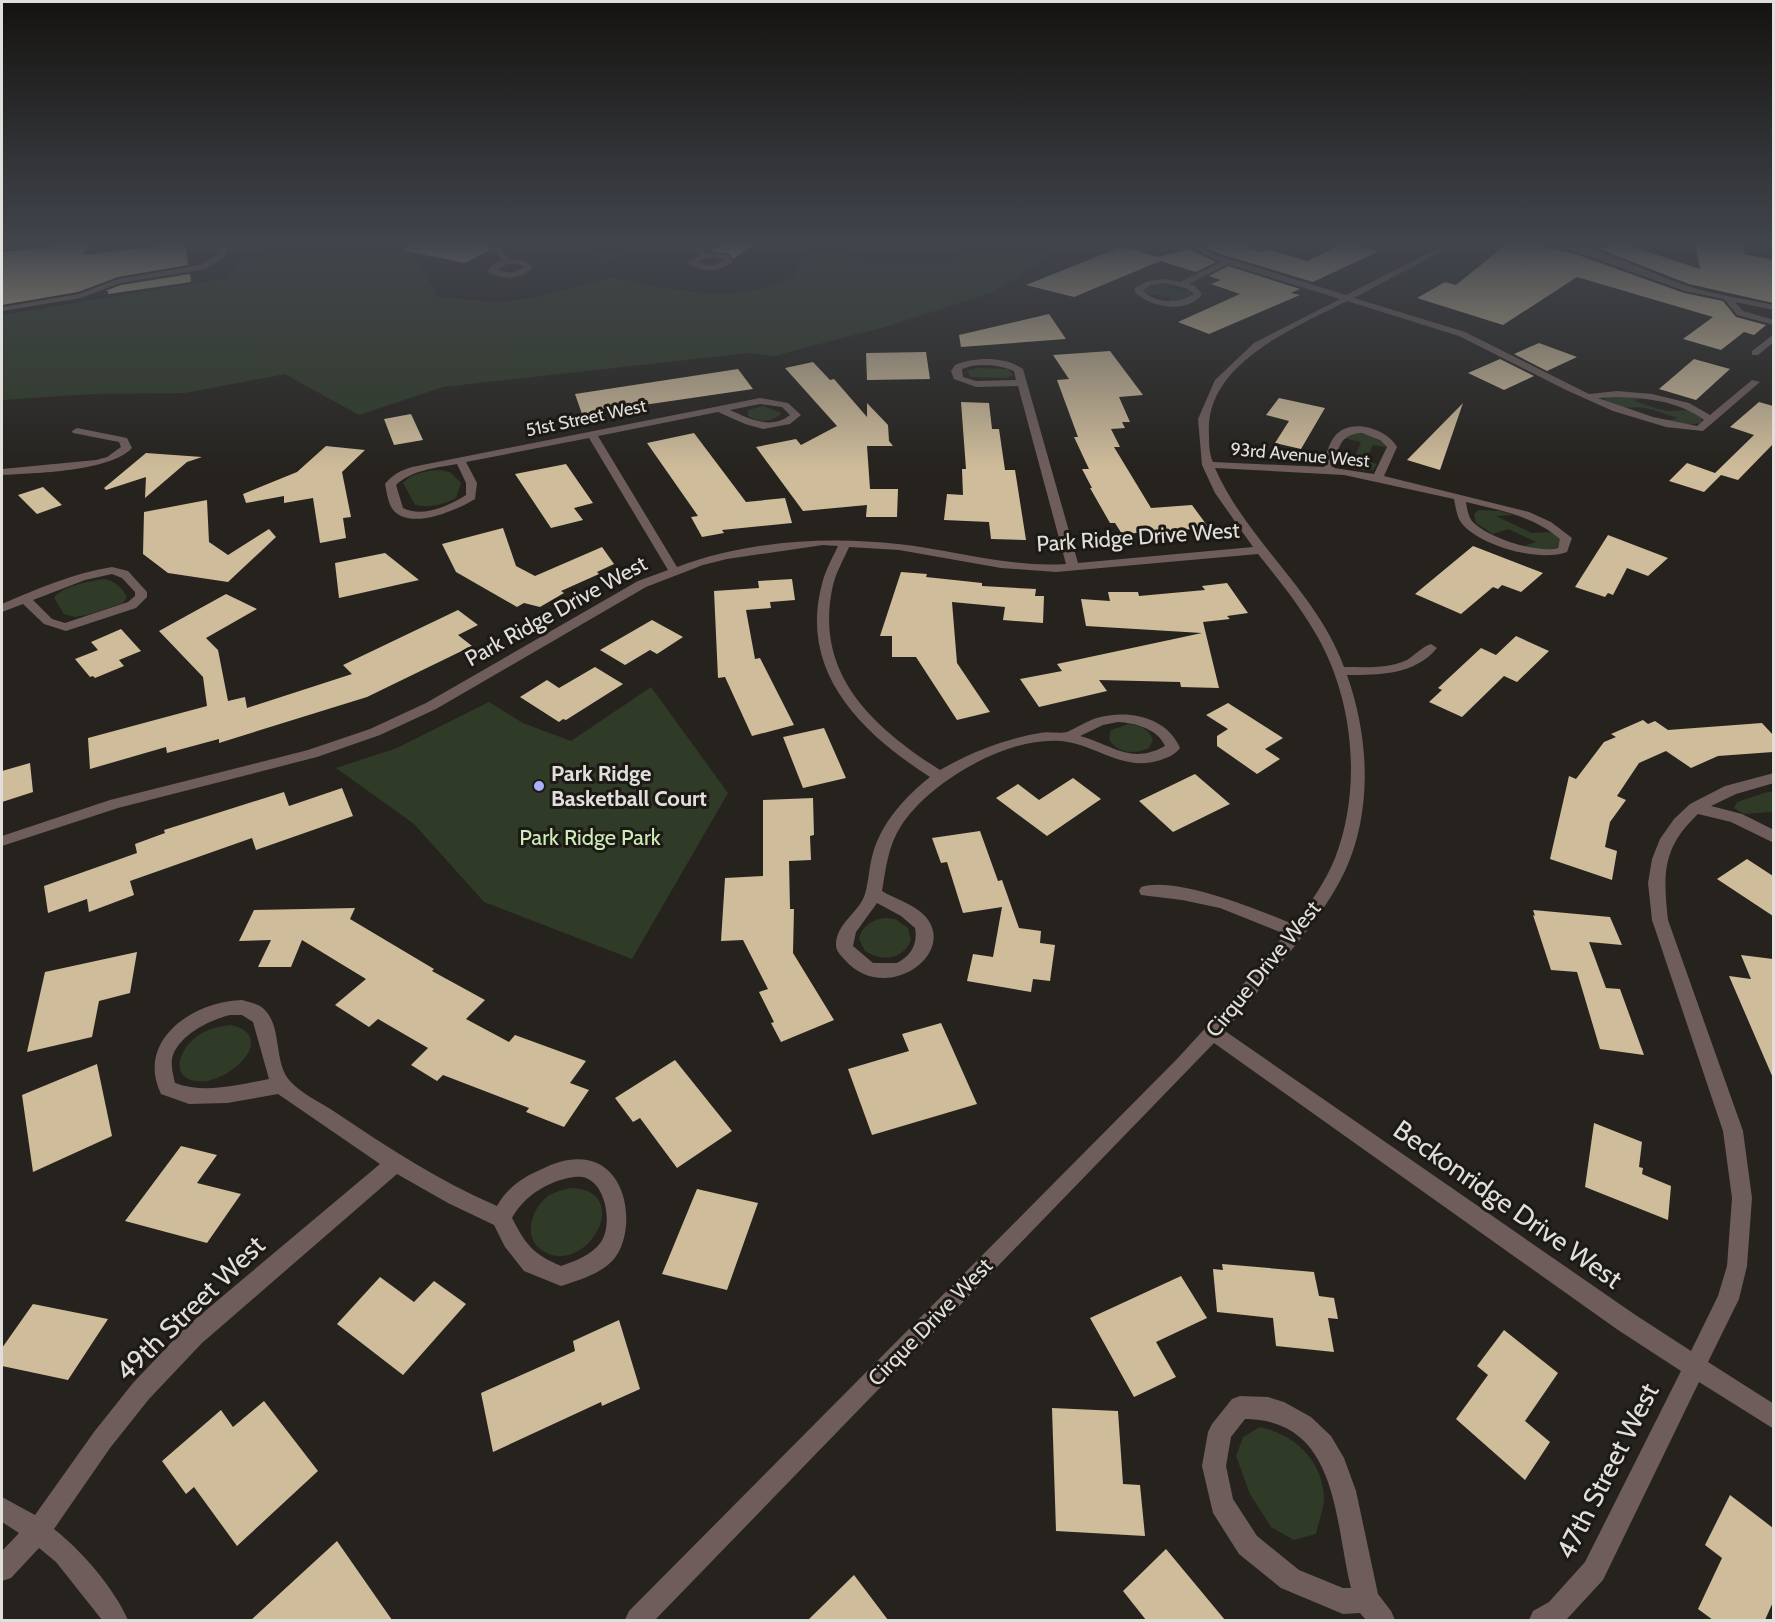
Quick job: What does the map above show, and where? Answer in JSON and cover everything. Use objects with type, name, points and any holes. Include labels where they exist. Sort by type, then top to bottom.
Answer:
[{"type":"street","name":"Cirque Drive West","points":[[639,1620],[1213,1032],[1317,907],[1342,859],[1355,816],[1357,748],[1351,707],[1341,671],[1305,604],[1229,508],[1215,485],[1203,446],[1207,402],[1222,377],[1232,365],[1257,345],[1309,318]]},
{"type":"street","points":[[1410,318],[1462,334],[1491,347],[1602,404],[1681,427],[1699,429],[1755,382]]},
{"type":"street","points":[[1754,318],[1773,324]]},
{"type":"street","points":[[1755,353],[1773,337]]},
{"type":"street","points":[[1021,383],[969,383],[959,379],[956,371],[957,367],[966,363],[1004,364],[1018,369],[1073,567]]},
{"type":"street","points":[[1588,397],[1619,392],[1645,396],[1689,408],[1710,420]]},
{"type":"street","name":"51st Street West","points":[[461,462],[474,490],[471,497],[452,507],[420,516],[398,509],[390,483],[393,478],[412,470],[593,436],[719,409],[767,400],[785,405],[796,415],[792,421],[775,426],[757,426],[719,409]]},
{"type":"street","points":[[2,472],[96,463],[111,459],[127,448],[123,440],[77,430]]},
{"type":"street","points":[[1328,470],[1335,443],[1341,435],[1351,431],[1366,431],[1390,442],[1392,447],[1378,478]]},
{"type":"street","points":[[593,436],[674,571]]},
{"type":"street","name":"93rd Avenue West","points":[[1207,465],[1328,470],[1378,478],[1460,497],[1504,508],[1557,529],[1566,538],[1563,550],[1554,553],[1540,553],[1484,534],[1464,519],[1460,497]]},
{"type":"street","name":"Park Ridge Drive West","points":[[2,841],[126,801],[312,754],[375,732],[431,706],[628,591],[674,571],[727,556],[794,544],[823,542],[899,547],[1035,567],[1073,567],[1260,550]]},
{"type":"street","points":[[845,544],[828,585],[823,620],[825,648],[836,683],[854,708],[871,726],[904,755],[940,777]]},
{"type":"street","points":[[2,608],[26,599],[109,570],[122,572],[141,591],[141,597],[132,604],[66,627],[45,621],[26,599]]},
{"type":"street","points":[[1341,671],[1395,669],[1421,658],[1431,648]]},
{"type":"street","points":[[873,893],[914,916],[924,927],[925,940],[920,954],[908,967],[890,972],[869,969],[858,963],[844,947],[845,934],[869,907],[883,845],[897,819],[916,796],[940,777],[969,760],[1000,747],[1053,736],[1068,737],[1120,757],[1145,761],[1161,756],[1173,748],[1170,739],[1161,731],[1142,721],[1123,716],[1105,719],[1068,737]]},
{"type":"street","name":"47th Street West","points":[[1542,1620],[1558,1611],[1594,1571],[1728,1299],[1737,1266],[1741,1232],[1742,1198],[1733,1131],[1660,920],[1657,894],[1660,854],[1674,829],[1695,808],[1722,791],[1773,778]]},
{"type":"street","points":[[1695,808],[1718,811],[1749,822],[1773,838]]},
{"type":"street","points":[[1147,891],[1182,894],[1223,903],[1296,932]]},
{"type":"street","points":[[281,1085],[227,1095],[189,1096],[168,1088],[162,1073],[165,1052],[183,1029],[208,1013],[232,1008],[251,1009],[262,1018],[268,1050],[281,1085],[394,1164],[459,1200],[501,1218],[512,1240],[531,1264],[561,1276],[587,1267],[610,1246],[617,1212],[608,1185],[593,1171],[570,1168],[538,1180],[515,1196],[501,1218]]},
{"type":"street","name":"Beckonridge Drive West","points":[[1213,1032],[1694,1367],[1773,1418]]},
{"type":"street","name":"49th Street West","points":[[2,1569],[38,1531],[128,1407],[194,1335],[394,1164]]},
{"type":"street","points":[[1367,1600],[1343,1600],[1290,1579],[1248,1545],[1222,1504],[1214,1466],[1220,1432],[1240,1407],[1275,1409],[1311,1431],[1328,1453],[1345,1488],[1367,1600],[1382,1620]]},
{"type":"street","points":[[2,1509],[38,1531],[65,1553],[115,1620]]},
{"type":"green space","points":[[2,318],[914,318],[774,356],[749,353],[443,387],[359,415],[285,374],[185,393],[93,394],[2,400]]},
{"type":"green space","points":[[977,368],[1008,369],[1013,375],[1006,378],[971,377],[967,371]]},
{"type":"green space","points":[[1608,396],[1646,397],[1634,401],[1667,411],[1691,411],[1702,419],[1701,423],[1687,425],[1666,421],[1678,418],[1645,408],[1613,405],[1604,399]]},
{"type":"green space","points":[[763,406],[781,413],[764,421],[748,416],[748,410]]},
{"type":"green space","points":[[1353,434],[1370,435],[1385,445],[1385,447],[1373,445],[1366,461],[1377,464],[1373,470],[1352,468],[1342,463],[1336,456],[1354,459],[1361,442],[1344,438]]},
{"type":"green space","points":[[439,470],[450,472],[461,483],[456,498],[436,505],[415,505],[403,483],[414,475]]},
{"type":"green space","points":[[1479,510],[1500,511],[1514,515],[1496,516],[1532,533],[1554,532],[1560,537],[1560,543],[1556,548],[1544,550],[1524,546],[1536,542],[1508,529],[1493,534],[1476,523],[1474,514]]},
{"type":"green space","points":[[104,579],[114,583],[123,591],[127,597],[123,603],[75,617],[64,614],[54,598],[70,587]]},
{"type":"green space","name":"Park Ridge Park","points":[[651,687],[728,793],[632,959],[484,902],[414,824],[336,768],[397,748],[489,702],[523,723],[571,741]]},
{"type":"green space","points":[[1128,724],[1140,726],[1149,733],[1153,740],[1149,748],[1132,752],[1121,750],[1112,744],[1109,739],[1111,730]]},
{"type":"green space","points":[[1773,792],[1773,814],[1771,812],[1744,814],[1734,808],[1737,802]]},
{"type":"green space","points":[[886,918],[895,919],[908,928],[911,940],[903,952],[885,958],[865,951],[859,939],[869,924]]},
{"type":"green space","points":[[231,1025],[245,1031],[251,1039],[250,1049],[244,1059],[222,1076],[209,1080],[196,1081],[182,1074],[180,1062],[191,1042],[208,1030]]},
{"type":"green space","points":[[570,1188],[590,1192],[600,1202],[602,1215],[598,1230],[588,1243],[575,1253],[560,1256],[543,1251],[536,1245],[531,1224],[537,1208],[548,1196]]},
{"type":"green space","points":[[1260,1427],[1295,1443],[1312,1461],[1318,1472],[1324,1497],[1316,1534],[1294,1540],[1271,1527],[1250,1494],[1236,1456],[1243,1437]]},
{"type":"building","points":[[1033,318],[1052,318],[1066,339],[961,347],[959,335]]},
{"type":"building","points":[[1188,318],[1247,318],[1209,334],[1178,322]]},
{"type":"building","points":[[1480,318],[1514,318],[1503,325]]},
{"type":"building","points":[[1712,318],[1739,318],[1766,325],[1754,335],[1744,332],[1721,350],[1683,339]]},
{"type":"building","points":[[1539,343],[1577,357],[1547,371],[1514,354]]},
{"type":"building","points":[[1110,351],[1143,395],[1119,397],[1130,422],[1122,422],[1125,428],[1111,429],[1120,447],[1114,447],[1151,508],[1192,505],[1209,528],[1122,534],[1115,523],[1110,523],[1090,488],[1092,488],[1082,469],[1089,469],[1074,437],[1078,437],[1057,380],[1069,379],[1053,355]]},
{"type":"building","points":[[926,352],[930,379],[867,380],[866,353]]},
{"type":"building","points":[[1500,359],[1534,376],[1504,390],[1468,373]]},
{"type":"building","points":[[1694,359],[1730,369],[1696,400],[1659,389]]},
{"type":"building","points":[[813,362],[830,380],[834,379],[867,417],[867,403],[888,425],[889,441],[893,446],[867,446],[870,489],[898,489],[897,517],[866,517],[867,505],[803,511],[756,447],[796,439],[801,445],[837,426],[785,368]]},
{"type":"building","points":[[738,369],[753,389],[582,414],[575,394]]},
{"type":"building","points":[[1279,398],[1325,408],[1301,449],[1275,443],[1289,421],[1266,415]]},
{"type":"building","points":[[961,402],[989,403],[992,429],[999,429],[1005,470],[1015,470],[1026,540],[991,539],[989,522],[944,520],[947,494],[963,495],[962,469],[966,469]]},
{"type":"building","points":[[1759,402],[1773,406],[1773,444],[1738,480],[1721,475],[1704,492],[1669,481],[1687,463],[1715,473],[1754,435],[1730,427]]},
{"type":"building","points":[[1463,403],[1440,470],[1407,460]]},
{"type":"building","points":[[411,414],[423,440],[394,445],[384,419]]},
{"type":"building","points":[[694,433],[746,502],[785,498],[792,523],[722,530],[724,533],[702,537],[691,517],[698,516],[647,443]]},
{"type":"building","points":[[326,446],[365,450],[342,472],[351,517],[343,518],[346,538],[320,543],[313,498],[284,503],[284,496],[246,503],[243,494],[297,472]]},
{"type":"building","points":[[146,453],[202,457],[187,462],[145,498],[146,477],[106,490],[104,488]]},
{"type":"building","points":[[566,464],[593,503],[574,508],[583,520],[551,528],[515,474]]},
{"type":"building","points":[[43,487],[62,505],[37,514],[18,495]]},
{"type":"building","points":[[207,500],[209,542],[228,555],[269,529],[276,537],[228,582],[168,573],[143,554],[144,512]]},
{"type":"building","points":[[503,528],[516,566],[535,576],[602,547],[614,564],[597,572],[599,574],[561,591],[564,593],[540,607],[524,603],[517,607],[456,572],[442,544]]},
{"type":"building","points":[[1608,535],[1668,558],[1648,576],[1627,568],[1613,595],[1608,593],[1605,597],[1575,587]]},
{"type":"building","points":[[1473,546],[1543,573],[1521,592],[1502,585],[1498,589],[1493,587],[1461,614],[1415,594]]},
{"type":"building","points":[[385,553],[419,580],[339,598],[335,563]]},
{"type":"building","points":[[901,572],[982,583],[982,586],[1036,589],[1035,596],[1044,596],[1043,623],[1003,620],[1005,607],[952,602],[957,663],[990,712],[957,720],[916,657],[892,657],[892,636],[880,636]]},
{"type":"building","points":[[792,579],[795,600],[770,602],[771,608],[746,610],[755,659],[760,658],[794,725],[752,736],[725,677],[718,678],[714,591],[759,588],[758,581]]},
{"type":"building","points":[[1227,583],[1248,613],[1227,616],[1230,619],[1203,622],[1219,688],[1181,687],[1180,682],[1099,680],[1107,691],[1039,707],[1020,679],[1062,671],[1057,664],[1202,633],[1086,626],[1081,599],[1110,601],[1108,592],[1138,592],[1139,596],[1205,590],[1202,586]]},
{"type":"building","points":[[226,594],[257,609],[206,638],[218,650],[228,701],[245,697],[247,708],[352,674],[343,665],[458,610],[478,625],[458,635],[472,646],[367,697],[219,743],[219,739],[167,753],[166,747],[90,769],[88,738],[207,706],[203,677],[159,631]]},
{"type":"building","points":[[652,620],[683,637],[657,654],[650,650],[625,665],[600,650]]},
{"type":"building","points":[[121,629],[141,651],[119,660],[124,666],[95,678],[90,677],[75,659],[98,650],[91,642]]},
{"type":"building","points":[[1516,636],[1549,651],[1517,682],[1504,676],[1462,717],[1429,702],[1442,690],[1438,688],[1481,648],[1496,655]]},
{"type":"building","points":[[595,667],[623,684],[566,720],[559,722],[520,697],[547,680],[559,688]]},
{"type":"building","points":[[1228,703],[1283,738],[1265,749],[1280,759],[1257,774],[1217,746],[1217,736],[1228,729],[1206,715]]},
{"type":"building","points":[[1643,720],[1648,724],[1655,721],[1668,730],[1762,723],[1773,735],[1773,752],[1718,756],[1691,768],[1666,751],[1639,763],[1617,796],[1626,800],[1610,822],[1605,847],[1617,851],[1612,880],[1550,859],[1569,776],[1576,779],[1604,742],[1616,737],[1611,734]]},
{"type":"building","points":[[824,728],[846,778],[803,788],[783,737]]},
{"type":"building","points":[[30,763],[33,792],[2,802],[2,771]]},
{"type":"building","points":[[1195,774],[1230,804],[1173,832],[1139,801]]},
{"type":"building","points":[[1073,778],[1101,799],[1047,836],[996,798],[1018,784],[1039,800]]},
{"type":"building","points":[[342,788],[353,816],[256,850],[252,838],[130,881],[134,895],[89,912],[87,899],[48,913],[44,886],[137,853],[135,844],[165,833],[164,830],[284,792],[289,806]]},
{"type":"building","points":[[813,798],[814,835],[810,836],[811,860],[789,861],[790,909],[794,909],[793,953],[834,1020],[781,1042],[759,992],[768,989],[743,940],[721,941],[725,878],[763,876],[763,800]]},
{"type":"building","points":[[980,831],[998,881],[1002,880],[1019,928],[1041,931],[1040,943],[1055,945],[1050,981],[1033,979],[1031,992],[967,981],[973,954],[993,957],[1002,907],[963,913],[947,862],[941,863],[932,838]]},
{"type":"building","points":[[1747,859],[1773,876],[1773,916],[1717,879]]},
{"type":"building","points":[[355,908],[350,919],[434,969],[432,971],[485,1000],[466,1019],[509,1042],[515,1035],[586,1061],[570,1083],[589,1090],[564,1127],[526,1112],[529,1108],[443,1075],[437,1081],[411,1065],[428,1048],[378,1019],[369,1027],[335,1005],[366,979],[302,940],[291,967],[258,967],[271,940],[239,941],[254,910]]},
{"type":"building","points":[[1533,910],[1610,917],[1622,945],[1589,942],[1606,988],[1620,989],[1644,1055],[1600,1049],[1577,972],[1551,970]]},
{"type":"building","points":[[137,952],[130,993],[99,1001],[92,1037],[27,1052],[45,972]]},
{"type":"building","points":[[1741,955],[1773,959],[1773,1078],[1729,976],[1751,979]]},
{"type":"building","points":[[941,1023],[977,1104],[872,1135],[848,1069],[909,1051],[902,1034]]},
{"type":"building","points":[[675,1060],[732,1131],[677,1168],[640,1118],[633,1122],[615,1098]]},
{"type":"building","points":[[97,1064],[112,1136],[33,1172],[22,1095]]},
{"type":"building","points":[[1594,1123],[1642,1142],[1639,1167],[1643,1168],[1642,1174],[1671,1186],[1668,1220],[1585,1187]]},
{"type":"building","points":[[181,1146],[217,1155],[197,1183],[241,1194],[207,1243],[125,1221]]},
{"type":"building","points":[[697,1189],[758,1203],[727,1290],[662,1274]]},
{"type":"building","points":[[1222,1264],[1314,1272],[1319,1296],[1334,1298],[1338,1319],[1328,1318],[1334,1352],[1276,1346],[1273,1318],[1217,1312],[1213,1269],[1223,1270]]},
{"type":"building","points":[[1181,1276],[1207,1318],[1156,1342],[1176,1377],[1134,1397],[1090,1318]]},
{"type":"building","points":[[380,1277],[414,1302],[434,1281],[466,1304],[403,1375],[337,1324]]},
{"type":"building","points":[[33,1304],[108,1319],[68,1380],[2,1366],[2,1348]]},
{"type":"building","points":[[619,1320],[640,1389],[602,1406],[601,1402],[493,1452],[481,1393],[575,1351],[573,1341]]},
{"type":"building","points":[[1504,1330],[1558,1373],[1525,1421],[1550,1442],[1525,1480],[1456,1419],[1488,1375],[1477,1366]]},
{"type":"building","points":[[264,1401],[318,1471],[237,1546],[194,1487],[186,1494],[162,1461],[221,1410],[233,1427]]},
{"type":"building","points":[[1052,1408],[1118,1411],[1123,1484],[1140,1485],[1145,1536],[1056,1531]]},
{"type":"building","points":[[1730,1495],[1773,1528],[1773,1602],[1765,1620],[1713,1620],[1698,1609],[1722,1558],[1705,1545]]},
{"type":"building","points":[[337,1541],[392,1620],[251,1620]]},
{"type":"building","points":[[1166,1549],[1225,1620],[1146,1620],[1123,1591]]},
{"type":"building","points":[[854,1575],[888,1620],[808,1620]]},
{"type":"place","name":"Park Ridge Basketball Court","points":[[539,786]]}]
